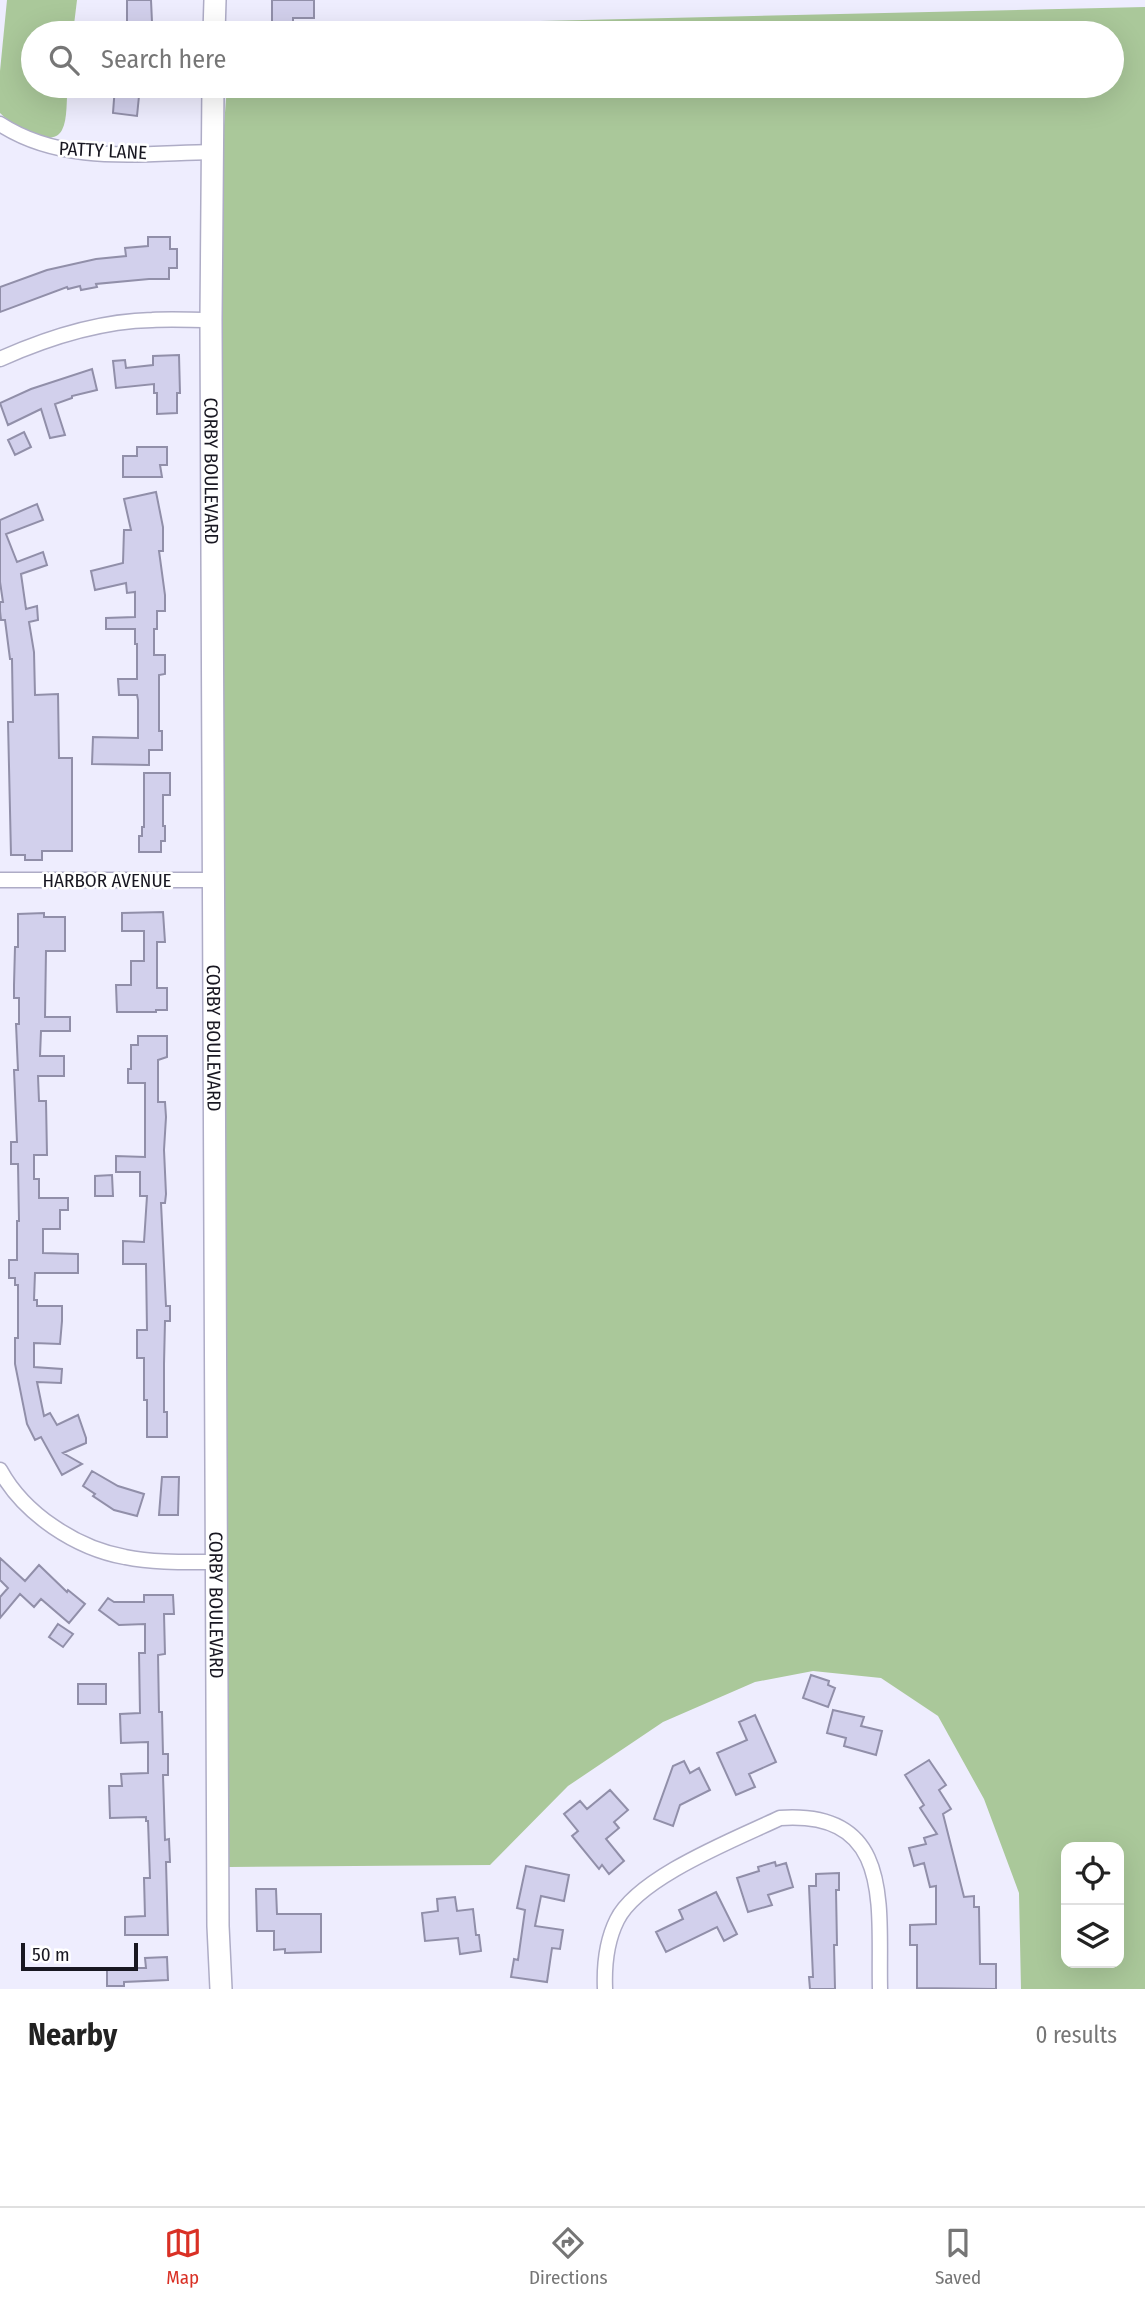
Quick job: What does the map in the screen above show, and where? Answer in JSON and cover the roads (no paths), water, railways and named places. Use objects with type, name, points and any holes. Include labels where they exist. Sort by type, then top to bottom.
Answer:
[{"type":"street","points":[[214,21],[215,0]]},
{"type":"street","name":"CORBY BOULEVARD","points":[[213,98],[213,880],[218,1913],[221,1989]]},
{"type":"street","name":"PATTY LANE","points":[[0,124],[21,137],[74,152],[212,152]]},
{"type":"street","points":[[0,359],[27,347],[87,329],[150,320],[211,320]]},
{"type":"street","name":"HARBOR AVENUE","points":[[0,880],[213,880]]},
{"type":"street","points":[[0,1470],[27,1504],[60,1532],[92,1546],[124,1557],[216,1562]]},
{"type":"street","points":[[605,1989],[607,1945],[617,1919],[630,1902],[681,1866],[780,1818],[801,1816],[822,1820],[840,1828],[851,1835],[869,1859],[878,1889],[880,1989]]}]
